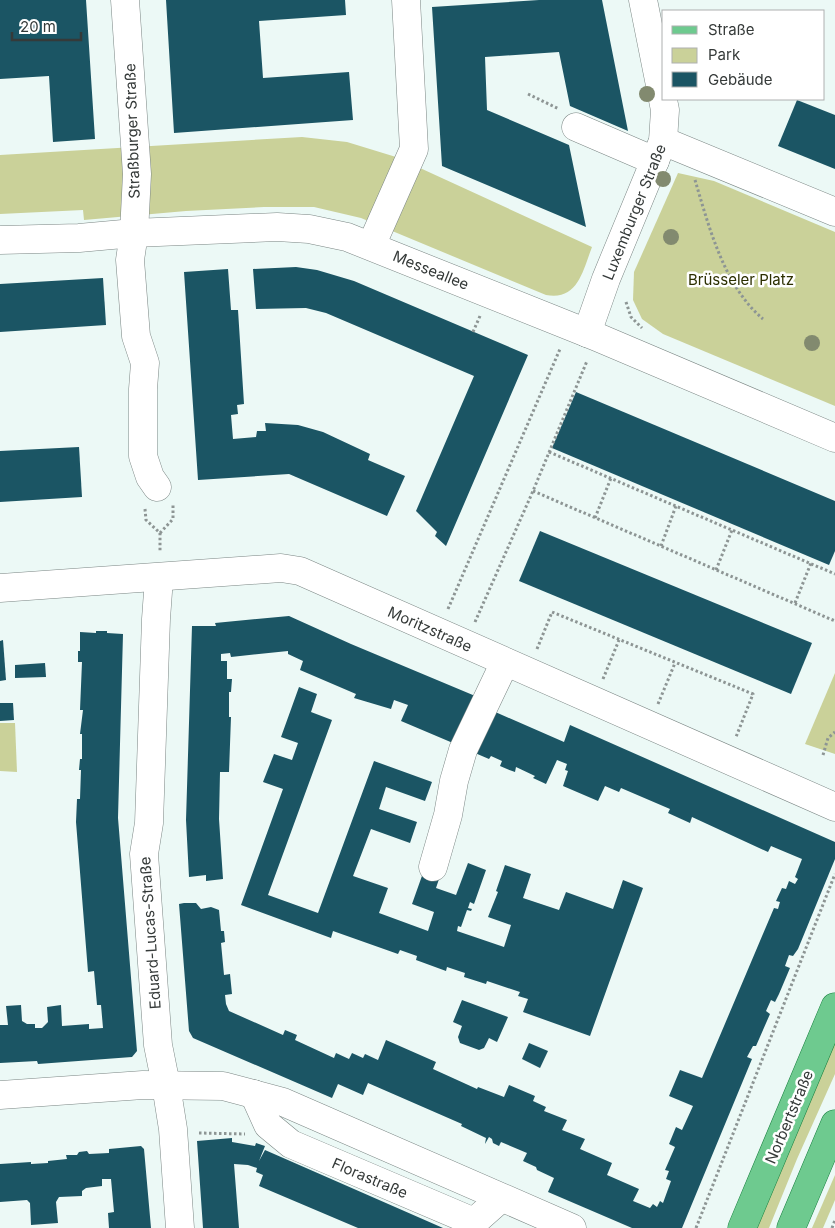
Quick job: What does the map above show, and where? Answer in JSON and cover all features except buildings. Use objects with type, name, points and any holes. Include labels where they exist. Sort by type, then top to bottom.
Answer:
[{"type":"main road","name":"Norbertstraße","points":[[742,1228],[835,1007]]},
{"type":"main road","points":[[791,1228],[835,1124]]},
{"type":"street","name":"Straßburger Straße","points":[[125,0],[137,174],[134,233],[130,260],[136,336],[145,364],[143,456],[150,477],[157,487]]},
{"type":"street","points":[[371,246],[414,149],[406,0]]},
{"type":"street","name":"Luxemburger Straße","points":[[643,0],[662,95]]},
{"type":"street","name":"Luxemburger Straße","points":[[576,328],[606,279],[668,150],[663,100]]},
{"type":"street","points":[[576,127],[668,150],[835,212]]},
{"type":"street","name":"Messeallee","points":[[0,240],[79,238],[134,233],[277,227],[309,229],[347,237],[576,328],[835,438]]},
{"type":"street","name":"Moritzstraße","points":[[0,588],[281,568],[300,571],[835,807]]},
{"type":"street","name":"Eduard-Lucas-Straße","points":[[159,578],[149,824],[144,854],[158,1045],[173,1129],[180,1228]]},
{"type":"street","points":[[433,867],[463,750],[505,662]]},
{"type":"street","points":[[0,1095],[166,1085],[223,1086],[283,1102],[572,1228]]},
{"type":"street","name":"Florastraße","points":[[254,1094],[268,1125],[291,1144],[474,1222],[501,1198]]},
{"type":"path","points":[[528,94],[569,114],[576,127]]},
{"type":"path","points":[[668,150],[740,292],[752,310],[763,320]]},
{"type":"path","points":[[626,296],[626,305],[631,317],[643,329],[644,339],[638,354]]},
{"type":"path","points":[[473,332],[480,316]]},
{"type":"path","points":[[446,613],[560,350],[576,328]]},
{"type":"path","points":[[473,625],[587,361]]},
{"type":"path","points":[[548,452],[835,574]]},
{"type":"path","points":[[595,518],[611,478]]},
{"type":"path","points":[[157,487],[145,507],[146,520],[160,533],[159,578]]},
{"type":"path","points":[[532,490],[835,621]]},
{"type":"path","points":[[662,546],[676,506]]},
{"type":"path","points":[[716,570],[732,530]]},
{"type":"path","points":[[795,604],[811,563]]},
{"type":"path","points":[[535,653],[552,612],[753,694],[734,740]]},
{"type":"path","points":[[602,682],[619,640]]},
{"type":"path","points":[[657,706],[675,663]]},
{"type":"path","points":[[823,755],[828,738],[835,732]]},
{"type":"path","points":[[696,1228],[835,874]]},
{"type":"path","points":[[193,1133],[254,1134],[268,1125]]},
{"type":"path","points":[[832,1228],[835,1220]]},
{"type":"green space","points":[[302,137],[347,142],[396,157],[592,247],[578,282],[565,293],[557,296],[546,295],[361,218],[314,207],[264,207],[186,211],[84,220],[83,210],[0,214],[0,155]]},
{"type":"green space","name":"Brüsseler Platz","points":[[678,173],[714,181],[835,232],[835,406],[663,334],[642,319],[633,300],[634,272]]},
{"type":"green space","points":[[835,673],[835,754],[805,744]]},
{"type":"green space","points":[[0,723],[15,723],[17,772],[0,771]]},
{"type":"green space","points":[[835,1038],[835,1074],[769,1228],[755,1228]]},
{"type":"green space","points":[[835,1175],[835,1200],[823,1228],[812,1228]]}]
